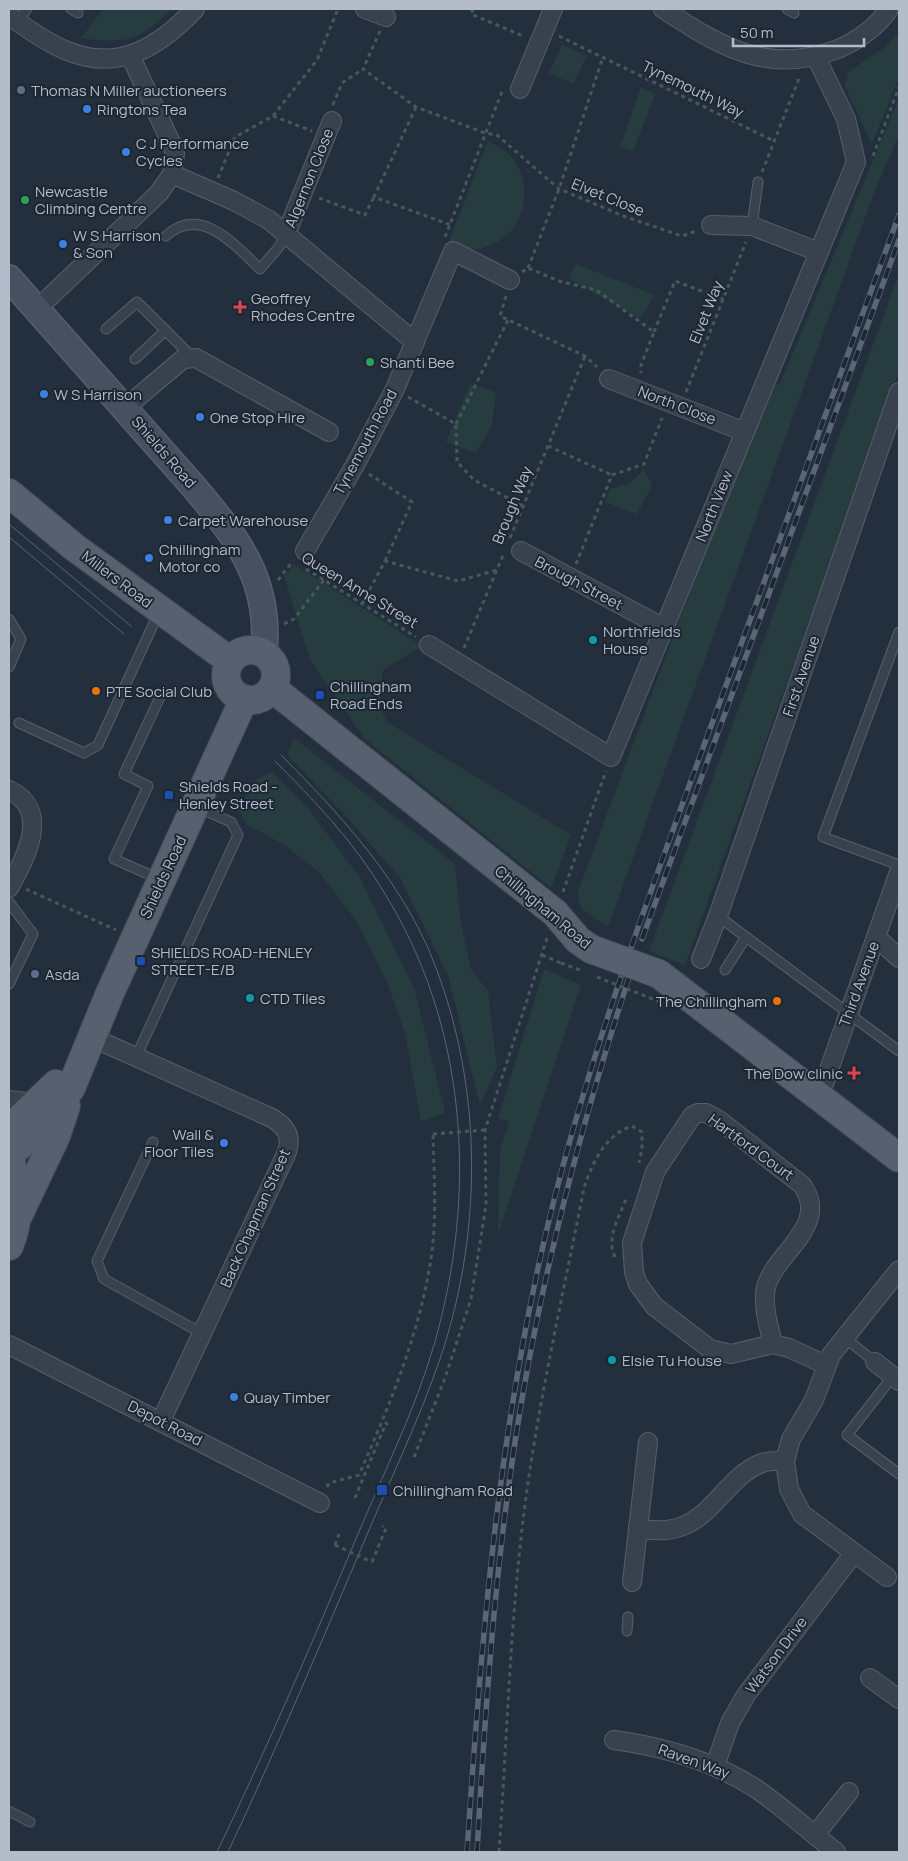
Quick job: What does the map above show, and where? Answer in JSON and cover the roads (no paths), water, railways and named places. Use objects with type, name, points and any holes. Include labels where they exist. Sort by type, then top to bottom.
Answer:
[{"type":"main road","name":"Shields Road","points":[[9,278],[221,519],[246,554],[262,598],[265,644],[276,668],[272,688]]},
{"type":"main road","name":"Millers Road","points":[[9,494],[74,547],[229,660]]},
{"type":"main road","points":[[265,644],[243,650],[229,660],[225,676],[232,692],[244,700],[256,700],[272,688]]},
{"type":"main road","name":"Chillingham Road","points":[[272,688],[555,913],[578,940],[591,949],[659,974],[820,1095],[899,1158]]},
{"type":"main road","name":"Shields Road","points":[[9,1246],[18,1216],[14,1174],[9,1155],[44,1124],[71,1088],[135,938],[244,700]]},
{"type":"main road","name":"Shields Road","points":[[9,1129],[43,1097],[88,1046]]},
{"type":"main road","points":[[18,1216],[56,1136],[71,1088]]},
{"type":"street","points":[[18,16],[52,44],[76,54],[105,58],[130,55],[151,47],[164,38],[195,9]]},
{"type":"street","points":[[365,9],[386,17]]},
{"type":"street","points":[[520,89],[553,9]]},
{"type":"street","points":[[663,9],[705,36],[737,52],[772,60],[811,58],[853,43],[884,16],[889,9]]},
{"type":"street","points":[[37,309],[135,218],[159,193],[172,174],[175,154],[172,145],[130,55]]},
{"type":"street","name":"North View","points":[[429,645],[611,757],[856,162],[846,119],[811,58]]},
{"type":"street","name":"Algernon Close","points":[[286,234],[328,129]]},
{"type":"street","points":[[172,174],[256,212],[286,234],[414,342]]},
{"type":"street","points":[[711,225],[752,226],[819,252]]},
{"type":"street","name":"Tynemouth Road","points":[[302,560],[395,389],[452,251],[510,280]]},
{"type":"street","points":[[125,408],[174,366],[190,357],[202,360],[328,432]]},
{"type":"street","name":"North Close","points":[[609,379],[745,432]]},
{"type":"street","name":"First Avenue","points":[[700,959],[718,916],[899,392]]},
{"type":"street","name":"Brough Street","points":[[511,549],[571,578],[664,628]]},
{"type":"street","points":[[9,790],[23,799],[29,808],[34,827],[29,846],[10,886]]},
{"type":"street","name":"Third Avenue","points":[[820,1095],[899,873]]},
{"type":"street","points":[[876,937],[899,958]]},
{"type":"street","name":"Back Chapman Street","points":[[88,1046],[136,1057],[272,1118],[286,1129],[289,1136],[286,1152],[161,1421]]},
{"type":"street","points":[[9,1100],[26,1102],[43,1097]]},
{"type":"street","name":"Hartford Court","points":[[698,1113],[712,1116],[802,1185],[809,1198],[807,1224],[766,1287],[766,1315],[773,1344],[731,1354],[710,1349],[654,1306],[638,1284],[634,1272],[632,1243],[656,1172],[692,1116],[698,1113]]},
{"type":"street","points":[[887,1577],[802,1514],[789,1489],[785,1461],[791,1439],[814,1400],[826,1365],[845,1338],[899,1272]]},
{"type":"street","points":[[773,1344],[789,1348],[826,1365]]},
{"type":"street","name":"Depot Road","points":[[9,1345],[320,1503]]},
{"type":"street","points":[[632,1582],[648,1442]]},
{"type":"street","points":[[638,1529],[663,1530],[687,1524],[706,1511],[748,1471],[761,1463],[785,1461]]},
{"type":"street","name":"Watson Drive","points":[[715,1766],[730,1723],[746,1695],[854,1553]]},
{"type":"street","points":[[870,1678],[899,1699]]},
{"type":"street","name":"Raven Way","points":[[614,1740],[662,1748],[715,1766],[759,1791],[836,1852]]},
{"type":"street","points":[[815,1835],[850,1792]]},
{"type":"lane","points":[[752,226],[758,182]]},
{"type":"lane","points":[[166,236],[176,226],[183,223],[200,224],[229,241],[260,269],[279,247],[286,234]]},
{"type":"lane","points":[[106,329],[137,302],[190,357]]},
{"type":"lane","points":[[135,358],[166,330]]},
{"type":"lane","points":[[19,723],[84,753],[98,745],[160,611]]},
{"type":"lane","points":[[9,619],[21,639],[9,667]]},
{"type":"lane","points":[[899,632],[823,837],[899,865]]},
{"type":"lane","points":[[161,695],[124,774],[148,786],[114,858],[161,881]]},
{"type":"lane","points":[[136,1057],[238,835],[231,822],[196,807]]},
{"type":"lane","points":[[9,902],[33,934],[9,984]]},
{"type":"lane","points":[[718,916],[899,1051]]},
{"type":"lane","points":[[725,970],[746,937]]},
{"type":"lane","points":[[153,1142],[97,1261],[104,1279],[203,1334]]},
{"type":"lane","points":[[845,1338],[887,1371],[847,1435],[899,1474]]},
{"type":"lane","points":[[627,1631],[628,1617]]},
{"type":"lane","points":[[9,1811],[30,1822]]},
{"type":"tram line","points":[[9,524],[131,626]]},
{"type":"tram line","points":[[9,537],[124,634]]},
{"type":"tram line","points":[[228,1852],[264,1774],[432,1382],[455,1309],[465,1257],[470,1204],[471,1151],[468,1098],[459,1046],[445,995],[427,946],[414,919],[398,893],[363,844],[323,798],[281,755]]},
{"type":"tram line","points":[[217,1852],[289,1694],[418,1393],[434,1345],[448,1287],[457,1229],[460,1170],[457,1111],[448,1053],[433,996],[411,941],[371,871],[346,838],[275,761]]},
{"type":"railway","points":[[467,1852],[486,1612],[505,1453],[517,1373],[532,1295],[566,1155],[602,1034],[642,915],[899,215]]},
{"type":"railway","points":[[642,939],[899,240]]},
{"type":"railway","points":[[477,1852],[484,1734],[500,1557],[515,1440],[525,1382],[559,1220],[603,1061],[636,956]]},
{"type":"place","name":"Thomas N Miller auctioneers","points":[[21,90]]},
{"type":"place","name":"Ringtons Tea","points":[[87,109]]},
{"type":"place","name":"C J Performance Cycles","points":[[126,152]]},
{"type":"place","name":"Newcastle Climbing Centre","points":[[25,200]]},
{"type":"place","name":"W S Harrison & Son","points":[[63,244]]},
{"type":"place","name":"Geoffrey Rhodes Centre","points":[[240,307]]},
{"type":"place","name":"Shanti Bee","points":[[370,362]]},
{"type":"place","name":"W S Harrison","points":[[44,394]]},
{"type":"place","name":"One Stop Hire","points":[[200,417]]},
{"type":"place","name":"Carpet Warehouse","points":[[168,520]]},
{"type":"place","name":"Chillingham Motor co","points":[[149,558]]},
{"type":"place","name":"Northfields House","points":[[593,640]]},
{"type":"place","name":"PTE Social Club","points":[[96,691]]},
{"type":"place","name":"Chillingham Road Ends","points":[[320,695]]},
{"type":"place","name":"Shields Road - Henley Street","points":[[169,795]]},
{"type":"place","name":"SHIELDS ROAD-HENLEY STREET-E/B","points":[[141,961]]},
{"type":"place","name":"Asda","points":[[35,974]]},
{"type":"place","name":"CTD Tiles","points":[[250,998]]},
{"type":"place","name":"The Chillingham","points":[[777,1001]]},
{"type":"place","name":"The Dow clinic","points":[[854,1073]]},
{"type":"place","name":"Wall & Floor Tiles","points":[[224,1143]]},
{"type":"place","name":"Elsie Tu House","points":[[612,1360]]},
{"type":"place","name":"Quay Timber","points":[[234,1397]]},
{"type":"place","name":"Chillingham Road","points":[[382,1490]]}]
